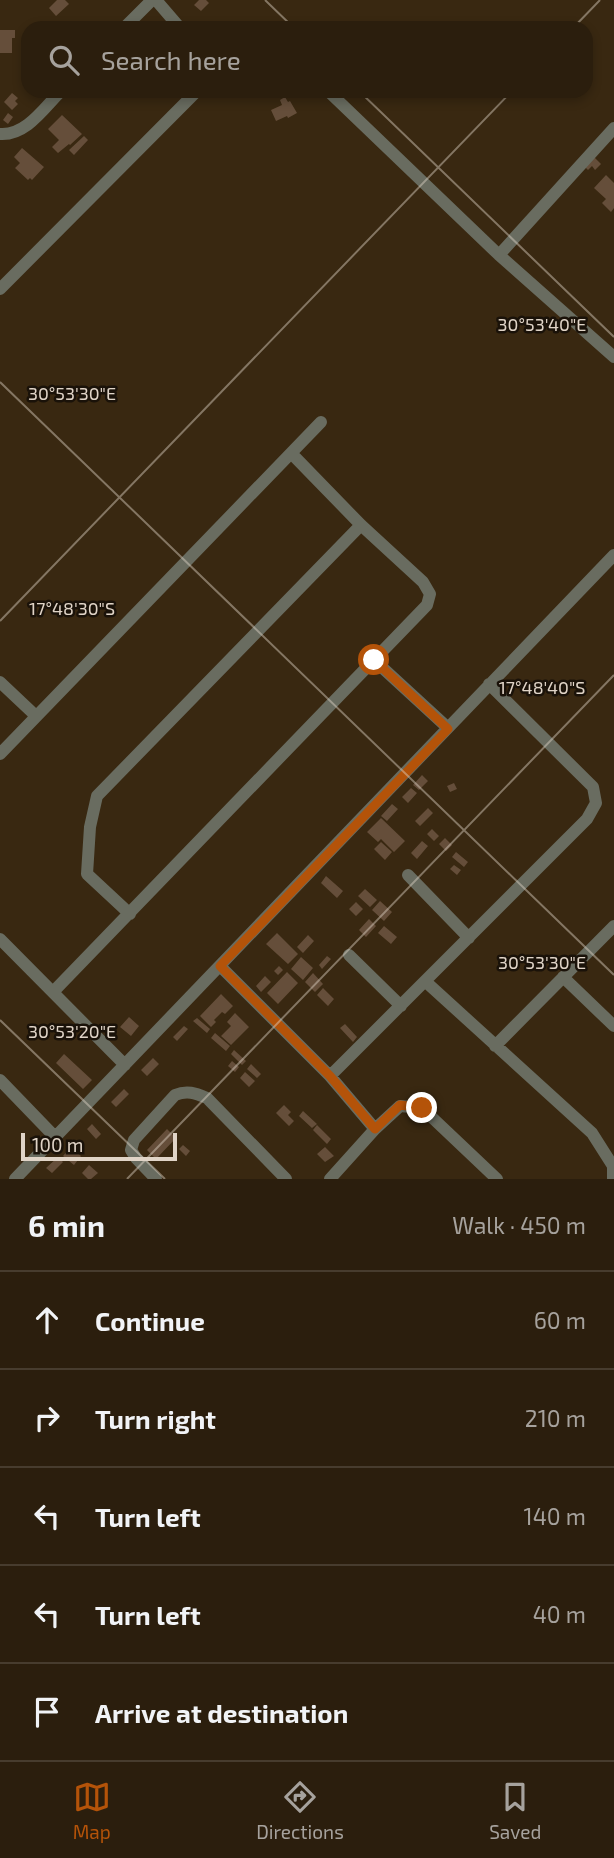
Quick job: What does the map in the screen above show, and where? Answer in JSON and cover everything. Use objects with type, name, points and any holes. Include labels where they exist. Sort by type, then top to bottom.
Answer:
[{"type":"street","points":[[132,21],[154,0],[174,21]]},
{"type":"street","points":[[0,134],[21,131],[54,98]]},
{"type":"street","points":[[0,289],[190,98]]},
{"type":"street","points":[[335,98],[499,255],[614,357]]},
{"type":"street","points":[[499,255],[614,128]]},
{"type":"street","points":[[0,754],[321,422]]},
{"type":"street","points":[[53,992],[427,605],[430,594],[423,582],[361,525],[291,453]]},
{"type":"street","points":[[130,914],[87,874],[89,827],[97,796],[361,525]]},
{"type":"street","points":[[15,1179],[489,684],[612,562]]},
{"type":"street","points":[[374,660],[448,729]]},
{"type":"street","points":[[0,682],[36,716]]},
{"type":"street","points":[[330,1076],[587,819],[596,803],[593,787],[489,684]]},
{"type":"street","points":[[408,875],[469,939]]},
{"type":"street","points":[[495,1046],[614,926]]},
{"type":"street","points":[[0,939],[125,1065]]},
{"type":"street","points":[[349,955],[401,1006]]},
{"type":"street","points":[[220,966],[330,1076],[375,1129]]},
{"type":"street","points":[[563,977],[614,1026]]},
{"type":"street","points":[[426,982],[592,1133],[613,1166],[613,1179]]},
{"type":"street","points":[[0,1080],[55,1137]]},
{"type":"street","points":[[156,1179],[131,1150],[134,1140],[175,1095],[183,1092],[196,1093],[207,1098],[286,1179]]},
{"type":"street","points":[[330,1179],[400,1105],[422,1108],[497,1179]]},
{"type":"building","points":[[57,0],[65,0],[69,4],[56,16],[49,8]]},
{"type":"building","points":[[199,0],[209,3],[201,11],[194,5]]},
{"type":"building","points":[[0,30],[15,30],[12,53],[0,53]]},
{"type":"building","points":[[12,93],[18,98],[15,101],[18,104],[12,110],[4,102]]},
{"type":"building","points":[[286,98],[290,101],[297,113],[276,121],[271,110],[282,105],[280,100]]},
{"type":"building","points":[[8,113],[13,117],[8,124],[3,120]]},
{"type":"building","points":[[62,115],[82,134],[58,153],[52,147],[59,140],[48,129]]},
{"type":"building","points":[[84,136],[88,140],[74,155],[69,150]]},
{"type":"building","points":[[22,148],[44,167],[32,180],[28,180],[15,168],[20,163],[14,157]]},
{"type":"building","points":[[593,156],[601,164],[595,170],[592,166],[588,170],[584,166]]},
{"type":"building","points":[[606,175],[614,183],[614,208],[611,212],[602,203],[606,199],[594,188]]},
{"type":"building","points":[[422,775],[428,781],[419,790],[413,785]]},
{"type":"building","points":[[454,783],[457,789],[450,792],[447,786]]},
{"type":"building","points":[[411,788],[417,793],[408,803],[402,797]]},
{"type":"building","points":[[392,804],[398,809],[387,821],[381,816]]},
{"type":"building","points":[[428,808],[433,813],[420,826],[415,821]]},
{"type":"building","points":[[381,818],[405,841],[394,852],[381,839],[378,842],[367,832]]},
{"type":"building","points":[[432,829],[439,836],[434,841],[427,834]]},
{"type":"building","points":[[445,838],[452,845],[446,851],[439,844]]},
{"type":"building","points":[[422,841],[428,846],[417,859],[411,853]]},
{"type":"building","points":[[381,842],[392,852],[385,860],[374,849]]},
{"type":"building","points":[[456,852],[468,862],[464,867],[452,857]]},
{"type":"building","points":[[454,865],[461,870],[457,875],[450,869]]},
{"type":"building","points":[[326,876],[343,891],[337,898],[321,883]]},
{"type":"building","points":[[365,889],[377,900],[370,907],[358,896]]},
{"type":"building","points":[[380,901],[392,912],[384,921],[372,910]]},
{"type":"building","points":[[356,902],[363,909],[356,916],[349,909]]},
{"type":"building","points":[[369,919],[376,926],[366,937],[359,930]]},
{"type":"building","points":[[384,926],[397,937],[391,944],[378,933]]},
{"type":"building","points":[[277,933],[298,954],[288,964],[266,944]]},
{"type":"building","points":[[308,935],[314,941],[303,953],[297,947]]},
{"type":"building","points":[[327,956],[331,959],[322,969],[319,965]]},
{"type":"building","points":[[301,957],[313,968],[303,980],[291,969]]},
{"type":"building","points":[[279,966],[283,970],[278,975],[274,971]]},
{"type":"building","points":[[287,972],[298,983],[278,1004],[267,993]]},
{"type":"building","points":[[313,973],[323,984],[315,992],[305,982]]},
{"type":"building","points":[[265,976],[271,982],[261,992],[256,986]]},
{"type":"building","points":[[323,988],[334,999],[328,1006],[317,995]]},
{"type":"building","points":[[221,994],[233,1006],[225,1014],[222,1012],[211,1027],[200,1016]]},
{"type":"building","points":[[235,1013],[249,1027],[231,1045],[221,1036],[231,1026],[227,1022]]},
{"type":"building","points":[[129,1017],[139,1026],[131,1036],[120,1027]]},
{"type":"building","points":[[197,1018],[210,1029],[207,1033],[193,1021]]},
{"type":"building","points":[[345,1024],[357,1037],[353,1042],[340,1028]]},
{"type":"building","points":[[184,1026],[188,1029],[177,1041],[173,1037]]},
{"type":"building","points":[[215,1033],[230,1046],[226,1051],[211,1038]]},
{"type":"building","points":[[234,1050],[246,1061],[242,1065],[231,1054]]},
{"type":"building","points":[[64,1054],[92,1080],[83,1089],[56,1063]]},
{"type":"building","points":[[153,1058],[159,1064],[147,1076],[141,1070]]},
{"type":"building","points":[[232,1061],[239,1067],[235,1072],[228,1066]]},
{"type":"building","points":[[251,1064],[261,1074],[257,1078],[247,1069]]},
{"type":"building","points":[[245,1072],[255,1081],[249,1087],[240,1078]]},
{"type":"building","points":[[124,1089],[129,1094],[116,1107],[111,1102]]},
{"type":"building","points":[[284,1105],[291,1112],[288,1115],[294,1121],[289,1126],[276,1113]]},
{"type":"building","points":[[303,1111],[317,1124],[312,1128],[299,1116]]},
{"type":"building","points":[[92,1124],[101,1134],[96,1139],[87,1129]]},
{"type":"building","points":[[317,1125],[331,1139],[327,1144],[313,1130]]},
{"type":"building","points":[[167,1129],[176,1138],[156,1159],[147,1150]]},
{"type":"building","points":[[183,1145],[190,1151],[186,1156],[179,1149]]},
{"type":"building","points":[[71,1147],[81,1156],[74,1165],[63,1156]]},
{"type":"building","points":[[325,1147],[334,1156],[325,1162],[317,1154]]},
{"type":"building","points":[[58,1157],[63,1162],[52,1173],[46,1168]]},
{"type":"building","points":[[89,1165],[98,1173],[91,1179],[82,1173]]},
{"type":"route","points":[[374,660],[448,729],[220,966],[330,1076],[375,1129],[400,1105],[422,1108]]}]
